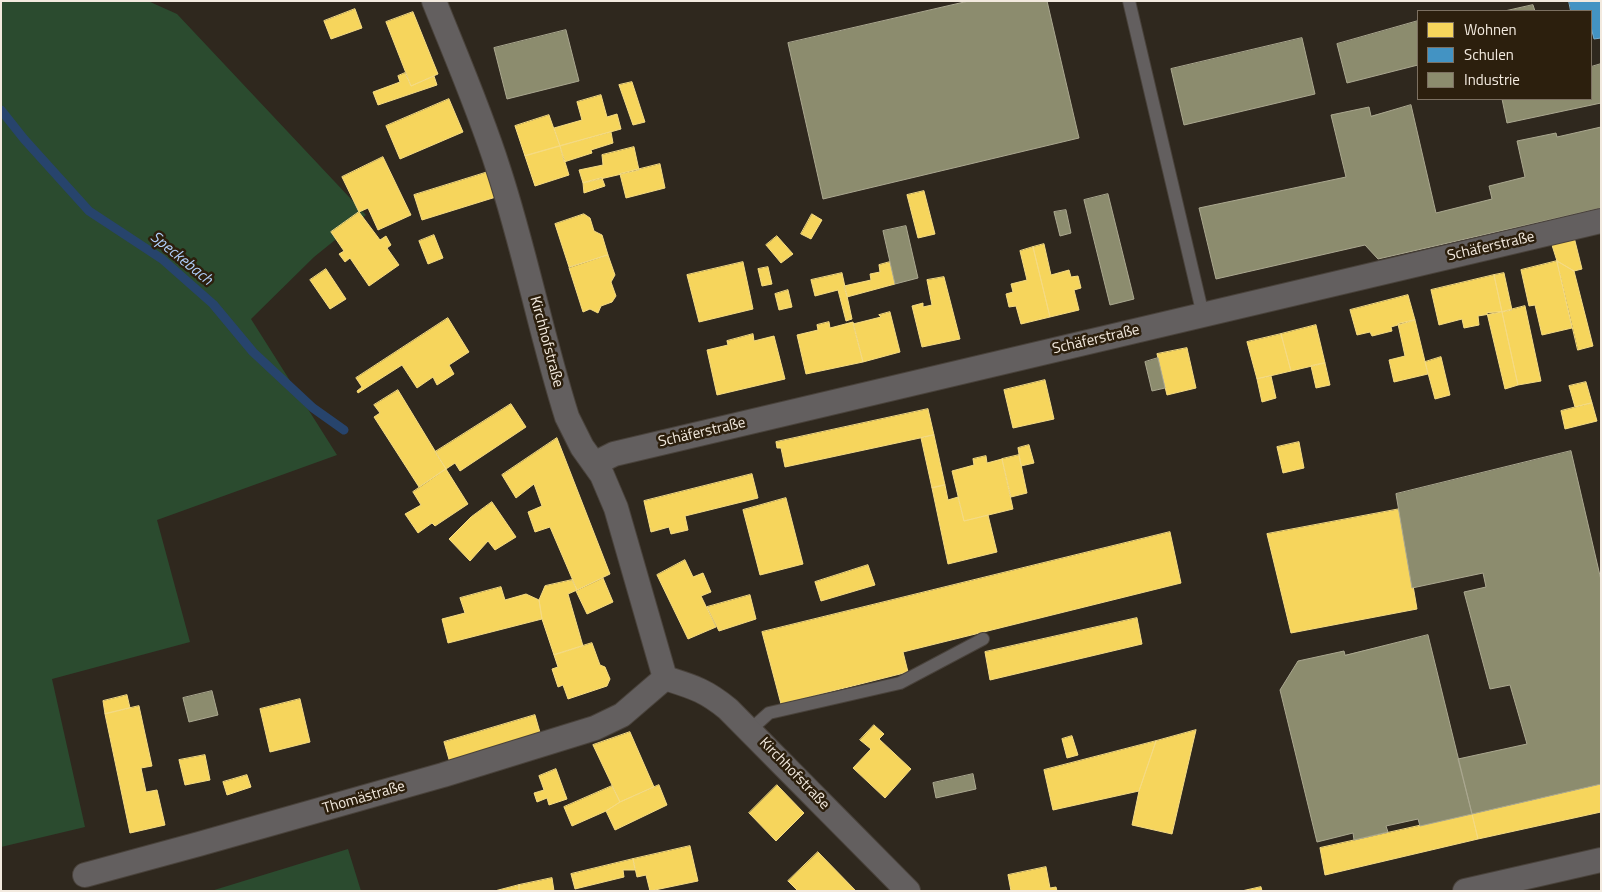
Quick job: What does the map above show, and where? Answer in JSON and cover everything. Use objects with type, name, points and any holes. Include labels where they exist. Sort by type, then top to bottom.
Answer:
[{"type":"street","name":"Kirchhofstraße","points":[[434,1],[498,168],[567,417],[574,434],[602,475],[616,508],[666,678],[696,688],[711,696],[750,730],[908,891]]},
{"type":"street","name":"Schäferstraße","points":[[594,464],[614,454],[1601,221]]},
{"type":"street","name":"Thomästraße","points":[[85,874],[444,775],[594,728],[622,715],[666,678]]},
{"type":"street","points":[[1465,891],[1601,860]]},
{"type":"lane","points":[[1129,1],[1203,315]]},
{"type":"lane","points":[[750,730],[770,713],[900,683],[983,639]]},
{"type":"green space","points":[[1,1],[148,1],[177,14],[366,215],[314,257],[251,319],[337,455],[157,520],[190,642],[52,679],[85,827],[1,847]]},
{"type":"green space","points":[[348,849],[361,891],[211,891]]},
{"type":"building: Wohnen","points":[[355,9],[362,28],[331,39],[324,21]]},
{"type":"building: Wohnen","points":[[413,12],[438,74],[411,86],[386,22]]},
{"type":"building: Wohnen","points":[[405,73],[411,86],[434,76],[437,85],[378,105],[373,92],[400,82],[398,76]]},
{"type":"building: Wohnen","points":[[632,82],[645,122],[633,125],[619,85]]},
{"type":"building: Wohnen","points":[[601,95],[607,117],[617,114],[621,129],[560,146],[554,128],[582,120],[577,102]]},
{"type":"building: Wohnen","points":[[449,99],[463,132],[400,159],[386,126]]},
{"type":"building: Wohnen","points":[[549,115],[560,146],[525,156],[515,126]]},
{"type":"building: Wohnen","points":[[611,132],[613,143],[591,150],[592,153],[564,162],[560,146]]},
{"type":"building: Wohnen","points":[[560,146],[569,175],[535,186],[525,156]]},
{"type":"building: Wohnen","points":[[634,147],[639,170],[583,183],[579,170],[603,165],[602,155]]},
{"type":"building: Wohnen","points":[[383,157],[411,215],[378,230],[368,208],[359,212],[342,177]]},
{"type":"building: Wohnen","points":[[660,164],[665,188],[626,198],[620,174]]},
{"type":"building: Wohnen","points":[[488,172],[496,197],[422,220],[414,195]]},
{"type":"building: Wohnen","points":[[602,178],[605,186],[584,193],[583,183]]},
{"type":"building: Wohnen","points":[[924,191],[935,234],[918,238],[907,195]]},
{"type":"building: Wohnen","points":[[359,212],[380,240],[386,236],[391,245],[387,248],[399,265],[369,286],[350,258],[345,262],[339,254],[344,251],[331,232]]},
{"type":"building: Wohnen","points":[[584,214],[590,218],[594,231],[602,235],[608,255],[569,267],[555,224]]},
{"type":"building: Wohnen","points":[[812,214],[822,220],[811,239],[801,234]]},
{"type":"building: Wohnen","points":[[434,235],[443,258],[428,264],[419,241]]},
{"type":"building: Wohnen","points":[[777,236],[793,254],[781,263],[766,245]]},
{"type":"building: Wohnen","points":[[1574,237],[1582,269],[1574,271],[1557,261],[1551,242]]},
{"type":"building: Wohnen","points":[[1044,244],[1051,275],[1069,270],[1071,277],[1078,276],[1081,288],[1074,290],[1079,310],[1050,317],[1033,247]]},
{"type":"building: Wohnen","points":[[1033,247],[1050,317],[1021,324],[1016,306],[1009,307],[1006,294],[1013,292],[1011,284],[1027,280],[1020,251]]},
{"type":"building: Wohnen","points":[[608,255],[615,275],[611,282],[616,296],[612,302],[601,306],[598,313],[590,309],[583,312],[569,268]]},
{"type":"building: Wohnen","points":[[1557,261],[1572,328],[1542,335],[1535,305],[1529,306],[1521,270]]},
{"type":"building: Wohnen","points":[[1557,261],[1574,271],[1593,346],[1578,350]]},
{"type":"building: Wohnen","points":[[743,262],[753,309],[699,322],[687,275]]},
{"type":"building: Wohnen","points":[[890,262],[895,284],[847,297],[844,286],[871,280],[870,274],[880,272],[879,265]]},
{"type":"building: Wohnen","points":[[768,267],[772,284],[762,286],[758,269]]},
{"type":"building: Wohnen","points":[[326,269],[346,299],[330,309],[310,280]]},
{"type":"building: Wohnen","points":[[842,273],[852,319],[846,321],[838,290],[815,296],[811,280]]},
{"type":"building: Wohnen","points":[[1504,273],[1512,310],[1502,312],[1494,275]]},
{"type":"building: Wohnen","points":[[1494,275],[1502,312],[1478,316],[1479,325],[1464,328],[1462,319],[1439,325],[1431,290]]},
{"type":"building: Wohnen","points":[[944,277],[960,339],[922,347],[912,306],[923,303],[923,307],[932,305],[927,280]]},
{"type":"building: Wohnen","points":[[788,290],[792,307],[779,310],[775,294]]},
{"type":"building: Wohnen","points":[[1408,295],[1415,320],[1391,327],[1392,331],[1372,336],[1370,332],[1357,335],[1350,310]]},
{"type":"building: Wohnen","points":[[1525,306],[1541,381],[1518,385],[1502,312]]},
{"type":"building: Wohnen","points":[[890,312],[900,352],[863,362],[853,324],[881,317],[879,315]]},
{"type":"building: Wohnen","points":[[1502,312],[1518,385],[1505,389],[1487,313]]},
{"type":"building: Wohnen","points":[[448,318],[469,352],[449,365],[454,374],[437,385],[433,377],[417,388],[402,365],[358,393],[357,391],[362,387],[356,378]]},
{"type":"building: Wohnen","points":[[1415,320],[1428,374],[1394,382],[1389,360],[1405,356],[1398,324]]},
{"type":"building: Wohnen","points":[[829,322],[830,328],[853,322],[863,362],[806,374],[797,335],[818,330],[817,325]]},
{"type":"building: Wohnen","points":[[1316,325],[1325,363],[1291,371],[1281,334]]},
{"type":"building: Wohnen","points":[[753,334],[754,341],[774,336],[785,379],[717,395],[707,350],[728,345],[727,341]]},
{"type":"building: Wohnen","points":[[1281,334],[1291,371],[1257,379],[1247,342]]},
{"type":"building: Wohnen","points":[[1187,348],[1196,388],[1167,395],[1157,354]]},
{"type":"building: Wohnen","points":[[1441,357],[1450,395],[1435,399],[1425,362]]},
{"type":"building: Wohnen","points":[[1325,363],[1330,385],[1316,388],[1311,366]]},
{"type":"building: Wohnen","points":[[1271,376],[1276,398],[1262,402],[1257,379]]},
{"type":"building: Wohnen","points":[[1045,380],[1054,419],[1013,428],[1004,390]]},
{"type":"building: Wohnen","points":[[1586,382],[1592,403],[1575,407],[1569,386]]},
{"type":"building: Wohnen","points":[[398,390],[446,469],[419,487],[374,417],[380,413],[374,405]]},
{"type":"building: Wohnen","points":[[1592,403],[1597,421],[1565,429],[1561,411]]},
{"type":"building: Wohnen","points":[[511,404],[526,427],[460,471],[455,463],[446,469],[435,452]]},
{"type":"building: Wohnen","points":[[928,409],[934,435],[785,467],[781,448],[777,448],[776,442]]},
{"type":"building: Wohnen","points":[[934,435],[945,485],[932,488],[921,438]]},
{"type":"building: Wohnen","points":[[557,438],[610,574],[577,590],[550,527],[535,532],[528,512],[542,506],[534,484],[516,498],[502,475]]},
{"type":"building: Wohnen","points":[[1299,442],[1304,468],[1283,473],[1277,447]]},
{"type":"building: Wohnen","points":[[1029,445],[1034,463],[1021,466],[1018,448]]},
{"type":"building: Wohnen","points":[[1019,455],[1027,493],[1011,497],[1002,459]]},
{"type":"building: Wohnen","points":[[986,456],[987,463],[1002,459],[1013,509],[964,521],[952,471],[974,465],[973,459]]},
{"type":"building: Wohnen","points":[[446,469],[468,504],[435,526],[432,523],[418,533],[405,514],[421,505],[413,492]]},
{"type":"building: Wohnen","points":[[752,474],[758,498],[685,516],[688,530],[671,534],[669,527],[651,532],[644,501]]},
{"type":"building: Wohnen","points":[[945,485],[948,500],[958,497],[964,521],[988,515],[997,552],[948,564],[932,488]]},
{"type":"building: Wohnen","points":[[786,498],[803,564],[760,575],[743,510]]},
{"type":"building: Wohnen","points":[[492,502],[516,537],[495,550],[488,541],[470,561],[449,539],[471,517]]},
{"type":"building: Wohnen","points":[[1400,509],[1417,609],[1291,633],[1267,534]]},
{"type":"building: Wohnen","points":[[1170,532],[1181,583],[903,652],[908,672],[781,704],[762,632]]},
{"type":"building: Wohnen","points":[[685,560],[693,577],[703,573],[711,592],[701,596],[716,627],[688,639],[657,575]]},
{"type":"building: Wohnen","points":[[868,565],[875,585],[821,601],[815,582]]},
{"type":"building: Wohnen","points":[[603,578],[613,602],[587,614],[576,591]]},
{"type":"building: Wohnen","points":[[572,580],[577,590],[568,594],[583,646],[554,655],[542,619],[539,600],[545,586]]},
{"type":"building: Wohnen","points":[[501,587],[505,600],[526,594],[539,600],[542,619],[448,643],[442,619],[465,613],[460,598]]},
{"type":"building: Wohnen","points":[[750,595],[756,619],[719,631],[707,607]]},
{"type":"building: Wohnen","points":[[1137,618],[1142,644],[990,680],[985,652]]},
{"type":"building: Wohnen","points":[[592,643],[600,665],[605,667],[610,679],[607,686],[568,699],[563,685],[558,687],[552,669],[558,667],[554,655]]},
{"type":"building: Wohnen","points":[[127,695],[130,708],[105,714],[103,701]]},
{"type":"building: Wohnen","points":[[300,699],[310,742],[270,752],[260,709]]},
{"type":"building: Wohnen","points":[[139,706],[152,766],[141,768],[146,792],[157,790],[165,825],[130,833],[105,714]]},
{"type":"building: Wohnen","points":[[535,715],[541,736],[450,763],[444,742]]},
{"type":"building: Wohnen","points":[[874,725],[884,734],[879,739],[911,769],[885,798],[853,768],[871,749],[860,740]]},
{"type":"building: Wohnen","points":[[1196,730],[1172,834],[1132,825],[1139,791],[1156,741]]},
{"type":"building: Wohnen","points":[[630,732],[654,787],[620,802],[593,745]]},
{"type":"building: Wohnen","points":[[1072,736],[1078,755],[1067,758],[1062,739]]},
{"type":"building: Wohnen","points":[[1156,741],[1139,791],[1053,810],[1044,770]]},
{"type":"building: Wohnen","points":[[205,755],[210,780],[185,785],[179,760]]},
{"type":"building: Wohnen","points":[[556,769],[567,799],[549,805],[547,798],[537,802],[534,793],[544,790],[539,776]]},
{"type":"building: Wohnen","points":[[247,775],[251,787],[227,795],[223,782]]},
{"type":"building: Wohnen","points":[[1601,784],[1601,812],[1478,839],[1472,814]]},
{"type":"building: Wohnen","points":[[659,785],[667,805],[615,830],[606,811],[620,802]]},
{"type":"building: Wohnen","points":[[777,785],[804,813],[776,841],[749,813]]},
{"type":"building: Wohnen","points":[[612,786],[620,802],[606,811],[572,826],[564,807]]},
{"type":"building: Wohnen","points":[[1472,814],[1478,839],[1325,875],[1320,848]]},
{"type":"building: Wohnen","points":[[690,846],[698,881],[650,891],[646,875],[637,877],[633,859]]},
{"type":"building: Wohnen","points":[[818,852],[856,891],[798,891],[788,881]]},
{"type":"building: Wohnen","points":[[633,859],[635,870],[623,870],[624,877],[575,889],[571,874]]},
{"type":"building: Wohnen","points":[[1046,867],[1050,888],[1056,887],[1057,891],[1011,891],[1008,875]]},
{"type":"building: Wohnen","points":[[552,878],[554,891],[519,891],[519,885]]},
{"type":"building: Wohnen","points":[[519,885],[519,891],[495,891]]},
{"type":"building: Wohnen","points":[[1261,887],[1262,891],[1242,891]]},
{"type":"building: Schulen","points":[[1569,1],[1601,1],[1601,38],[1594,39],[1592,10],[1571,10]]},
{"type":"building: Industrie","points":[[969,1],[1047,1],[1079,138],[823,199],[788,43]]},
{"type":"building: Industrie","points":[[1533,5],[1535,10],[1510,10]]},
{"type":"building: Industrie","points":[[1417,21],[1417,65],[1347,83],[1337,44]]},
{"type":"building: Industrie","points":[[566,30],[579,81],[507,99],[494,48]]},
{"type":"building: Industrie","points":[[1302,38],[1315,94],[1184,125],[1171,69]]},
{"type":"building: Industrie","points":[[1601,64],[1601,103],[1507,123],[1502,100],[1592,100],[1592,67]]},
{"type":"building: Industrie","points":[[1411,105],[1436,213],[1492,199],[1489,186],[1525,177],[1517,141],[1556,133],[1557,137],[1601,127],[1601,208],[1378,259],[1365,245],[1216,279],[1199,208],[1346,177],[1331,115],[1369,107],[1371,116]]},
{"type":"building: Industrie","points":[[1108,194],[1134,299],[1110,305],[1084,200]]},
{"type":"building: Industrie","points":[[1066,210],[1071,233],[1060,236],[1054,212]]},
{"type":"building: Industrie","points":[[906,226],[918,278],[895,284],[883,231]]},
{"type":"building: Industrie","points":[[1158,358],[1165,388],[1152,391],[1145,362]]},
{"type":"building: Industrie","points":[[1571,451],[1601,580],[1601,784],[1472,814],[1458,759],[1527,744],[1510,685],[1490,689],[1464,592],[1486,587],[1483,573],[1412,588],[1396,494]]},
{"type":"building: Industrie","points":[[1428,635],[1472,814],[1420,826],[1418,819],[1386,826],[1388,832],[1354,840],[1353,833],[1317,842],[1280,690],[1298,661],[1344,651],[1345,655]]},
{"type":"building: Industrie","points":[[212,691],[218,715],[189,722],[183,698]]},
{"type":"building: Industrie","points":[[973,774],[976,789],[936,798],[933,783]]},
{"type":"waterway","name":"Speckebach","points":[[1,110],[24,139],[89,211],[162,259],[213,304],[253,352],[313,408],[344,430]]}]
